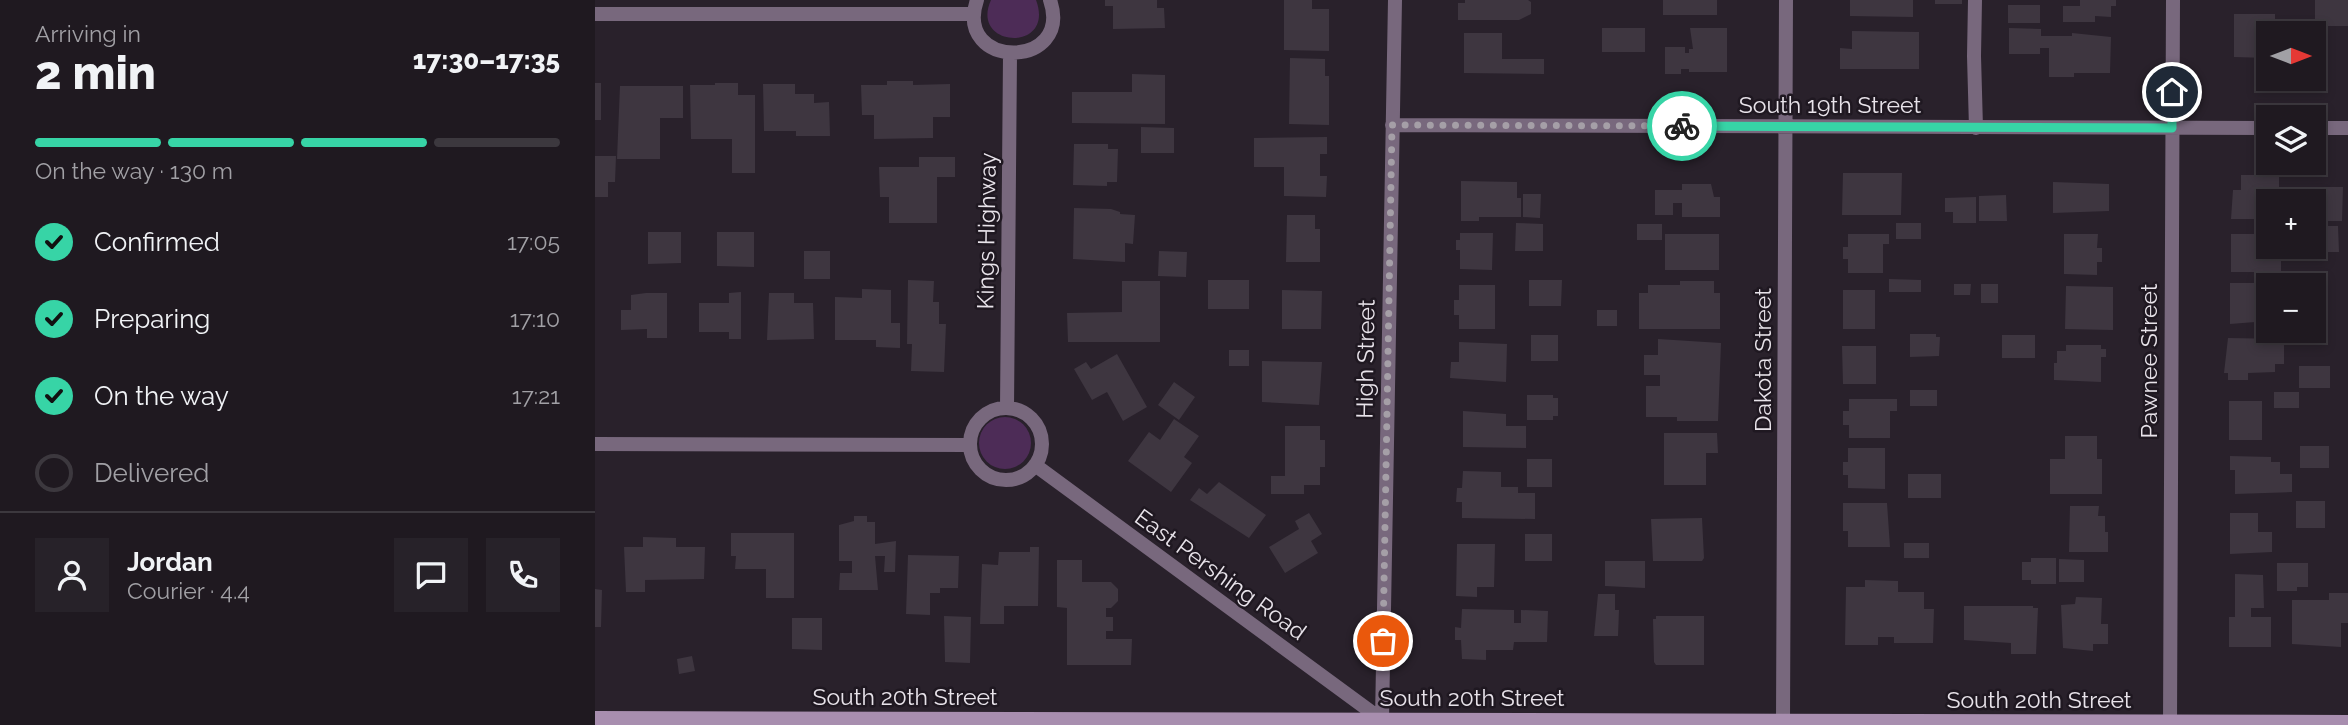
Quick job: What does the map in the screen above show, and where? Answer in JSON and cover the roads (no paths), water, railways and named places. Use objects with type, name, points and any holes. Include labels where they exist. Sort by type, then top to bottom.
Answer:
[{"type":"street","points":[[595,14],[975,7],[980,36],[988,45],[1010,55],[1027,52],[1039,46],[1048,35],[1053,23],[1050,0]]},
{"type":"street","name":"High Street","points":[[1381,720],[1395,0]]},
{"type":"street","name":"Dakota Street","points":[[1783,721],[1786,0]]},
{"type":"street","points":[[1975,0],[1976,128]]},
{"type":"street","name":"Pawnee Street","points":[[2170,723],[2173,0]]},
{"type":"street","name":"Kings Highway","points":[[1007,408],[1010,55]]},
{"type":"street","name":"South 19th Street","points":[[1392,125],[2256,128]]},
{"type":"street","points":[[2326,128],[2348,128]]},
{"type":"street","points":[[1007,408],[1028,415],[1037,426],[1041,451],[1035,466],[1018,478],[1004,481],[982,472],[974,463],[969,438],[980,418],[988,412],[1007,408]]},
{"type":"street","points":[[595,444],[970,445]]},
{"type":"street","name":"East Pershing Road","points":[[1035,466],[1381,720]]},
{"type":"street","name":"South 20th Street","points":[[595,718],[2348,722]]}]
